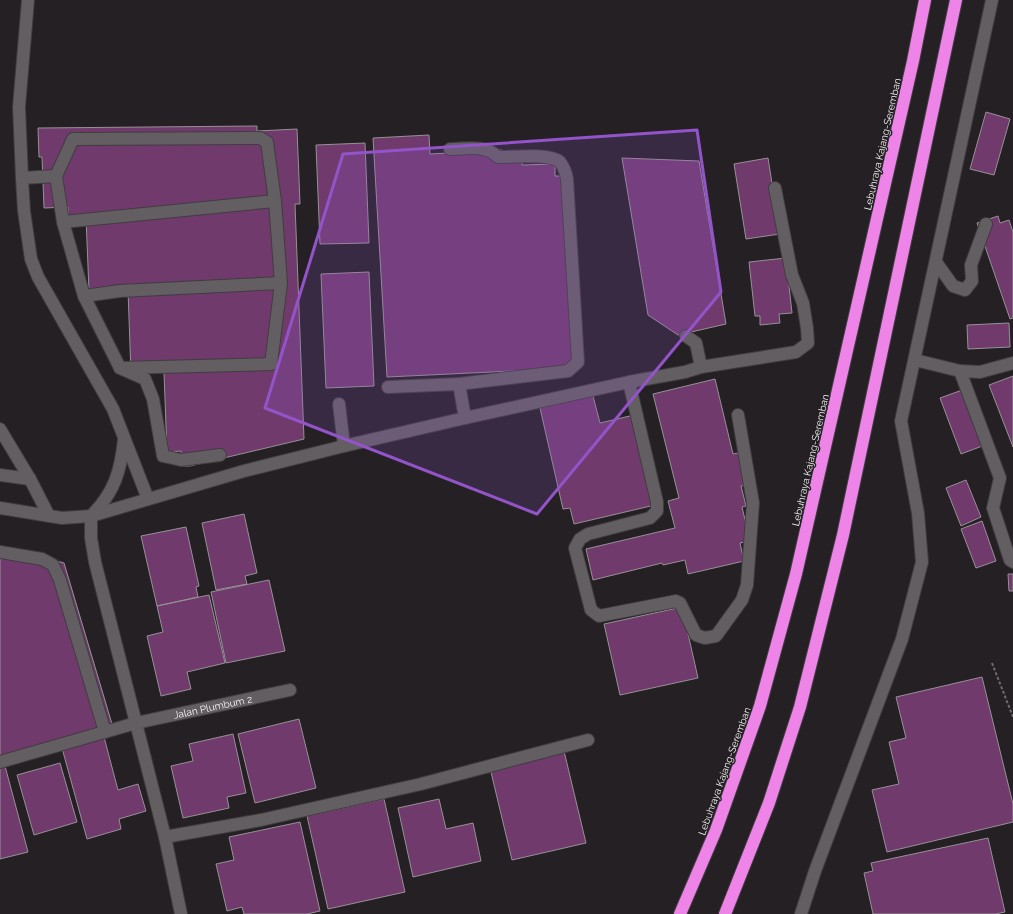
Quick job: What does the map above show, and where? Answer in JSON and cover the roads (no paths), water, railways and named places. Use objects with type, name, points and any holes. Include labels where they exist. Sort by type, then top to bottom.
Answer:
[{"type":"highway","name":"Lebuhraya Kajang-Seremban","points":[[680,914],[716,830],[760,706],[796,574],[913,61],[925,0]]},
{"type":"highway","points":[[725,914],[769,803],[805,685],[843,535],[956,0]]},
{"type":"street","points":[[28,0],[20,107],[24,211],[31,259],[38,276],[113,409],[148,499]]},
{"type":"street","points":[[801,914],[814,871],[902,639],[922,562],[918,513],[901,421],[992,0]]},
{"type":"street","points":[[120,368],[271,364],[282,283],[275,201],[267,142],[260,138],[74,139],[56,176],[63,222],[84,296],[120,368],[145,379],[152,399],[163,456],[181,460],[220,455]]},
{"type":"street","points":[[388,387],[459,384],[568,371],[578,362],[567,180],[565,170],[559,162],[550,157],[498,157],[492,150],[484,148],[450,149]]},
{"type":"street","points":[[22,178],[56,176]]},
{"type":"street","points":[[0,508],[62,518],[91,516],[244,471],[344,446],[629,382],[700,368],[796,352],[808,343],[803,303],[792,275],[775,188]]},
{"type":"street","points":[[63,222],[275,201]]},
{"type":"street","points":[[936,262],[953,286],[965,290],[972,281],[972,265],[986,224]]},
{"type":"street","points":[[84,296],[120,292],[282,283]]},
{"type":"street","points":[[686,336],[696,343],[700,368]]},
{"type":"street","points":[[915,360],[960,372],[980,372],[1013,363]]},
{"type":"street","points":[[960,372],[1000,478],[993,508],[1010,560],[1013,562]]},
{"type":"street","points":[[629,382],[657,502],[657,511],[650,518],[588,534],[580,539],[575,548],[591,610],[599,616],[676,601],[684,609],[696,635],[705,638],[716,636],[727,623],[742,600],[747,584],[753,503],[738,415]]},
{"type":"street","points":[[459,384],[465,418]]},
{"type":"street","points":[[339,404],[344,446]]},
{"type":"street","points":[[0,429],[30,479],[49,516]]},
{"type":"street","points":[[125,437],[122,460],[114,482],[104,502],[91,516],[91,538],[95,562],[165,837],[181,914]]},
{"type":"street","points":[[0,475],[30,479]]},
{"type":"street","points":[[0,552],[42,559],[53,565],[60,580],[105,732]]},
{"type":"street","name":"Jalan Plumbum 2","points":[[0,762],[136,723],[290,690]]},
{"type":"street","points":[[165,837],[261,820],[421,784],[588,740]]}]
